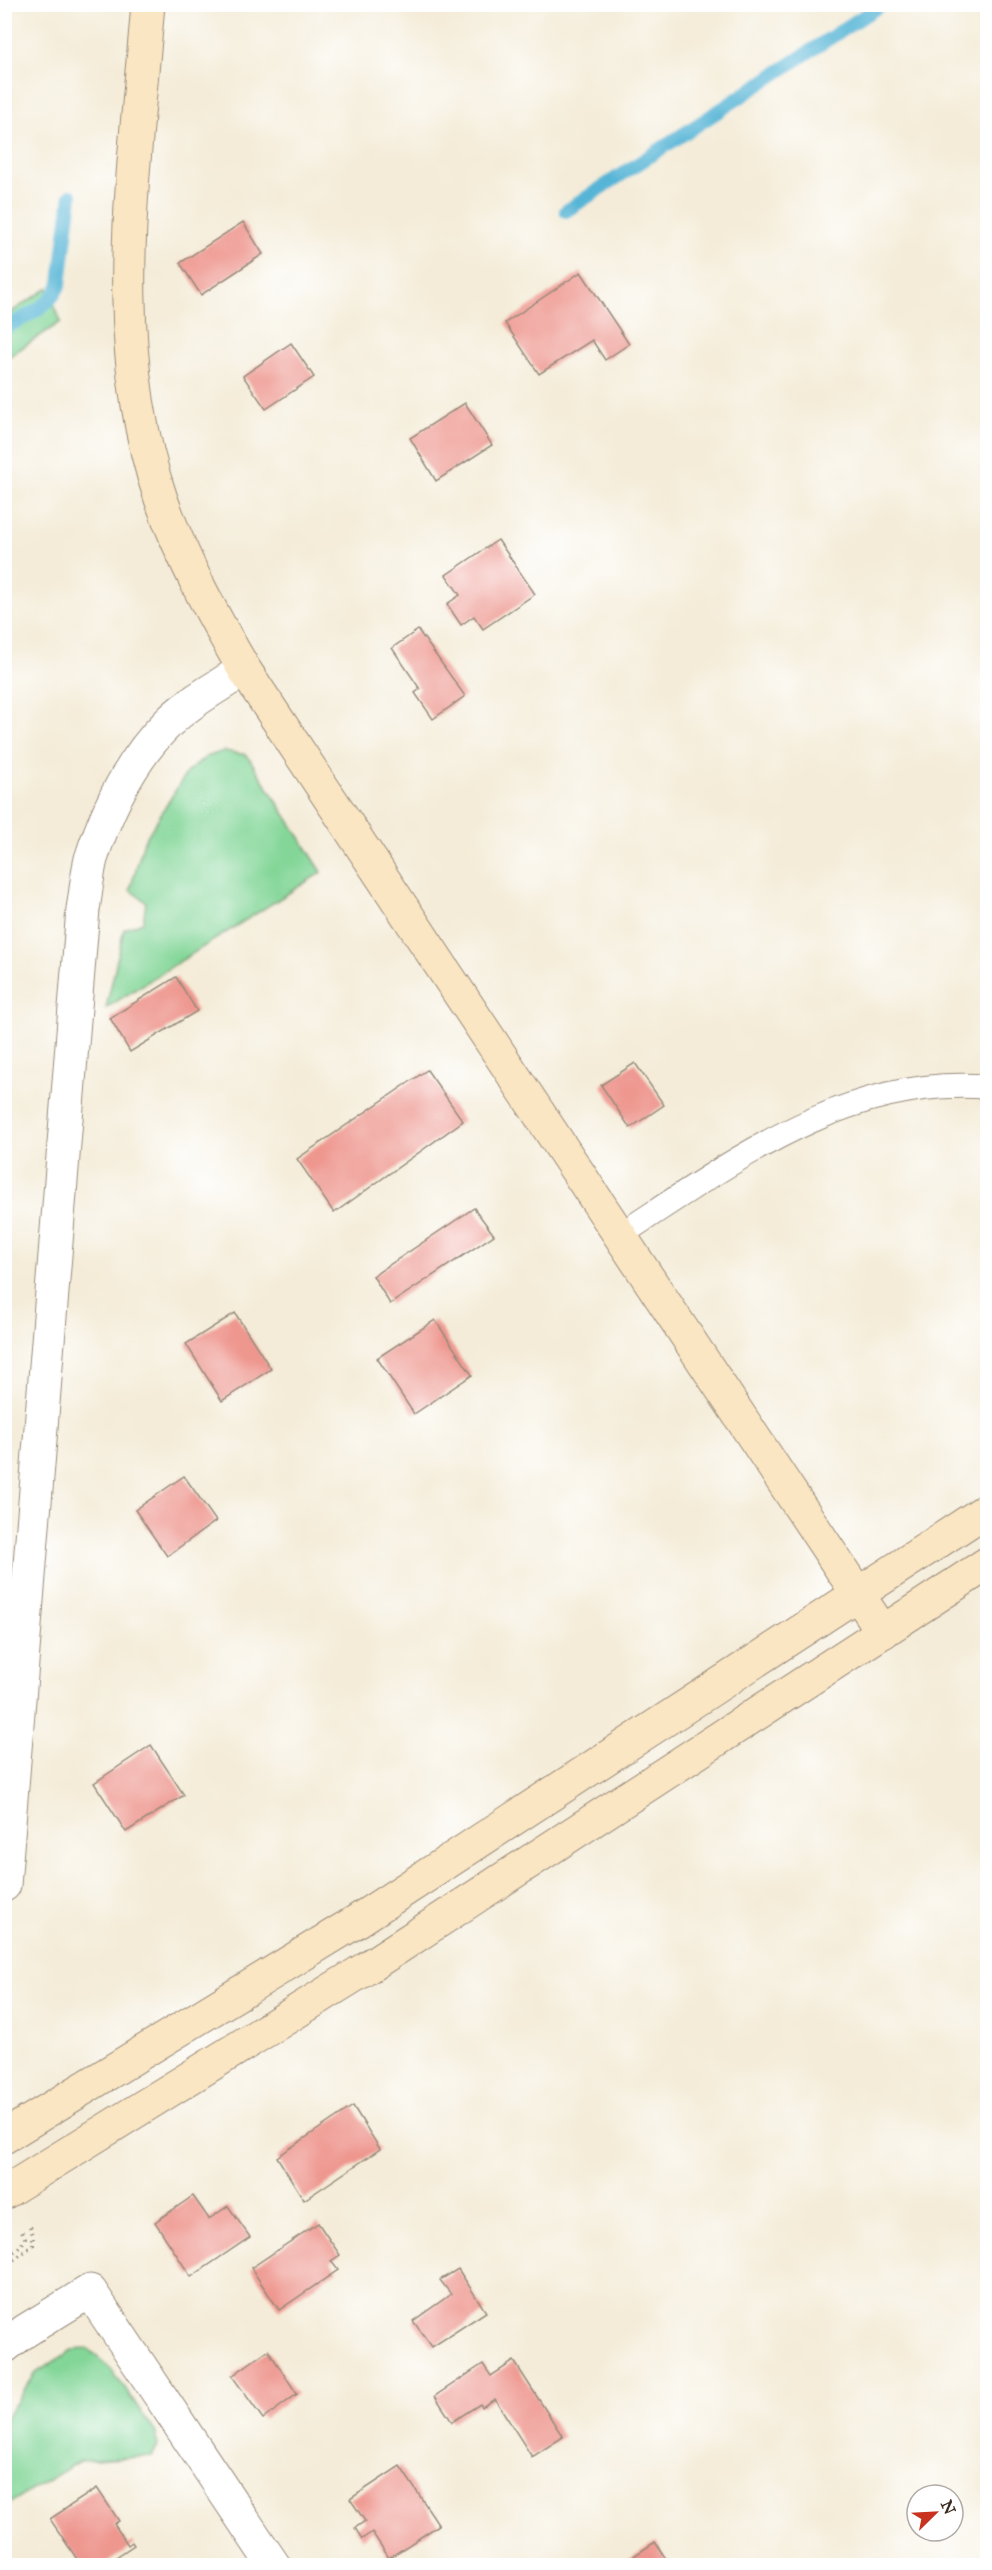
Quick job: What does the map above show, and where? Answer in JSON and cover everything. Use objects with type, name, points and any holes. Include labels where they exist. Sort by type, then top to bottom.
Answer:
[{"type":"main road","points":[[148,4],[129,237],[130,338],[136,395],[146,442],[160,498],[181,550],[213,615],[244,669],[883,1632]]},
{"type":"main road","points":[[4,2138],[357,1921],[987,1509]]},
{"type":"main road","points":[[11,2207],[365,1970],[987,1563]]},
{"type":"street","points":[[4,1885],[83,909],[91,861],[106,817],[120,788],[146,747],[171,720],[244,669]]},
{"type":"street","points":[[4,2347],[25,2331],[90,2291],[274,2565]]},
{"type":"lane","points":[[620,1235],[722,1169],[781,1135],[844,1106],[903,1091],[964,1085],[987,1087]]},
{"type":"path","points":[[4,2020],[9,2027],[4,2051]]},
{"type":"path","points":[[4,2259],[21,2246],[25,2238],[11,2207]]},
{"type":"path","points":[[4,2267],[33,2245],[29,2221]]},
{"type":"green space","points":[[48,288],[61,322],[5,359],[5,316]]},
{"type":"green space","points":[[224,751],[247,755],[322,872],[106,1008],[124,929],[143,922],[146,902],[130,890],[144,841],[187,772],[206,757]]},
{"type":"green space","points":[[88,2349],[111,2369],[156,2433],[158,2446],[152,2456],[80,2461],[5,2506],[5,2419],[36,2373],[72,2350]]},
{"type":"building","points":[[243,222],[263,254],[201,295],[180,263]]},
{"type":"building","points":[[581,272],[629,344],[605,360],[592,340],[539,374],[505,323]]},
{"type":"building","points":[[291,343],[314,377],[266,409],[243,376]]},
{"type":"building","points":[[465,403],[492,445],[436,481],[410,438]]},
{"type":"building","points":[[498,540],[535,594],[483,629],[474,616],[461,625],[447,604],[460,595],[446,575]]},
{"type":"building","points":[[418,630],[465,696],[433,719],[415,693],[420,689],[392,648]]},
{"type":"building","points":[[176,977],[197,1011],[130,1052],[110,1018]]},
{"type":"building","points":[[635,1063],[664,1105],[630,1128],[601,1085]]},
{"type":"building","points":[[427,1070],[463,1121],[334,1213],[297,1159]]},
{"type":"building","points":[[474,1208],[494,1235],[390,1304],[373,1276]]},
{"type":"building","points":[[235,1313],[271,1369],[222,1401],[186,1344]]},
{"type":"building","points":[[435,1320],[472,1375],[414,1414],[377,1358]]},
{"type":"building","points":[[184,1476],[216,1521],[167,1556],[135,1510]]},
{"type":"building","points":[[151,1745],[184,1795],[126,1832],[94,1783]]},
{"type":"building","points":[[353,2106],[380,2149],[304,2200],[277,2157]]},
{"type":"building","points":[[193,2196],[209,2219],[228,2206],[250,2237],[191,2277],[155,2222]]},
{"type":"building","points":[[318,2223],[340,2255],[331,2261],[338,2270],[279,2310],[251,2268]]},
{"type":"building","points":[[458,2269],[486,2312],[432,2347],[413,2321],[451,2294],[440,2280]]},
{"type":"building","points":[[268,2350],[297,2394],[263,2419],[232,2376]]},
{"type":"building","points":[[514,2361],[563,2437],[532,2457],[495,2399],[482,2407],[480,2404],[452,2422],[435,2396],[483,2364],[491,2376]]},
{"type":"building","points":[[400,2466],[439,2525],[389,2558],[372,2532],[362,2539],[355,2528],[365,2521],[350,2499]]},
{"type":"building","points":[[97,2488],[119,2521],[114,2524],[128,2545],[132,2542],[134,2545],[104,2565],[81,2565],[50,2519]]},
{"type":"building","points":[[655,2542],[670,2565],[620,2565]]},
{"type":"waterway","points":[[566,211],[882,4]]},
{"type":"waterway","points":[[4,329],[37,310],[56,292],[60,283],[71,196]]}]
